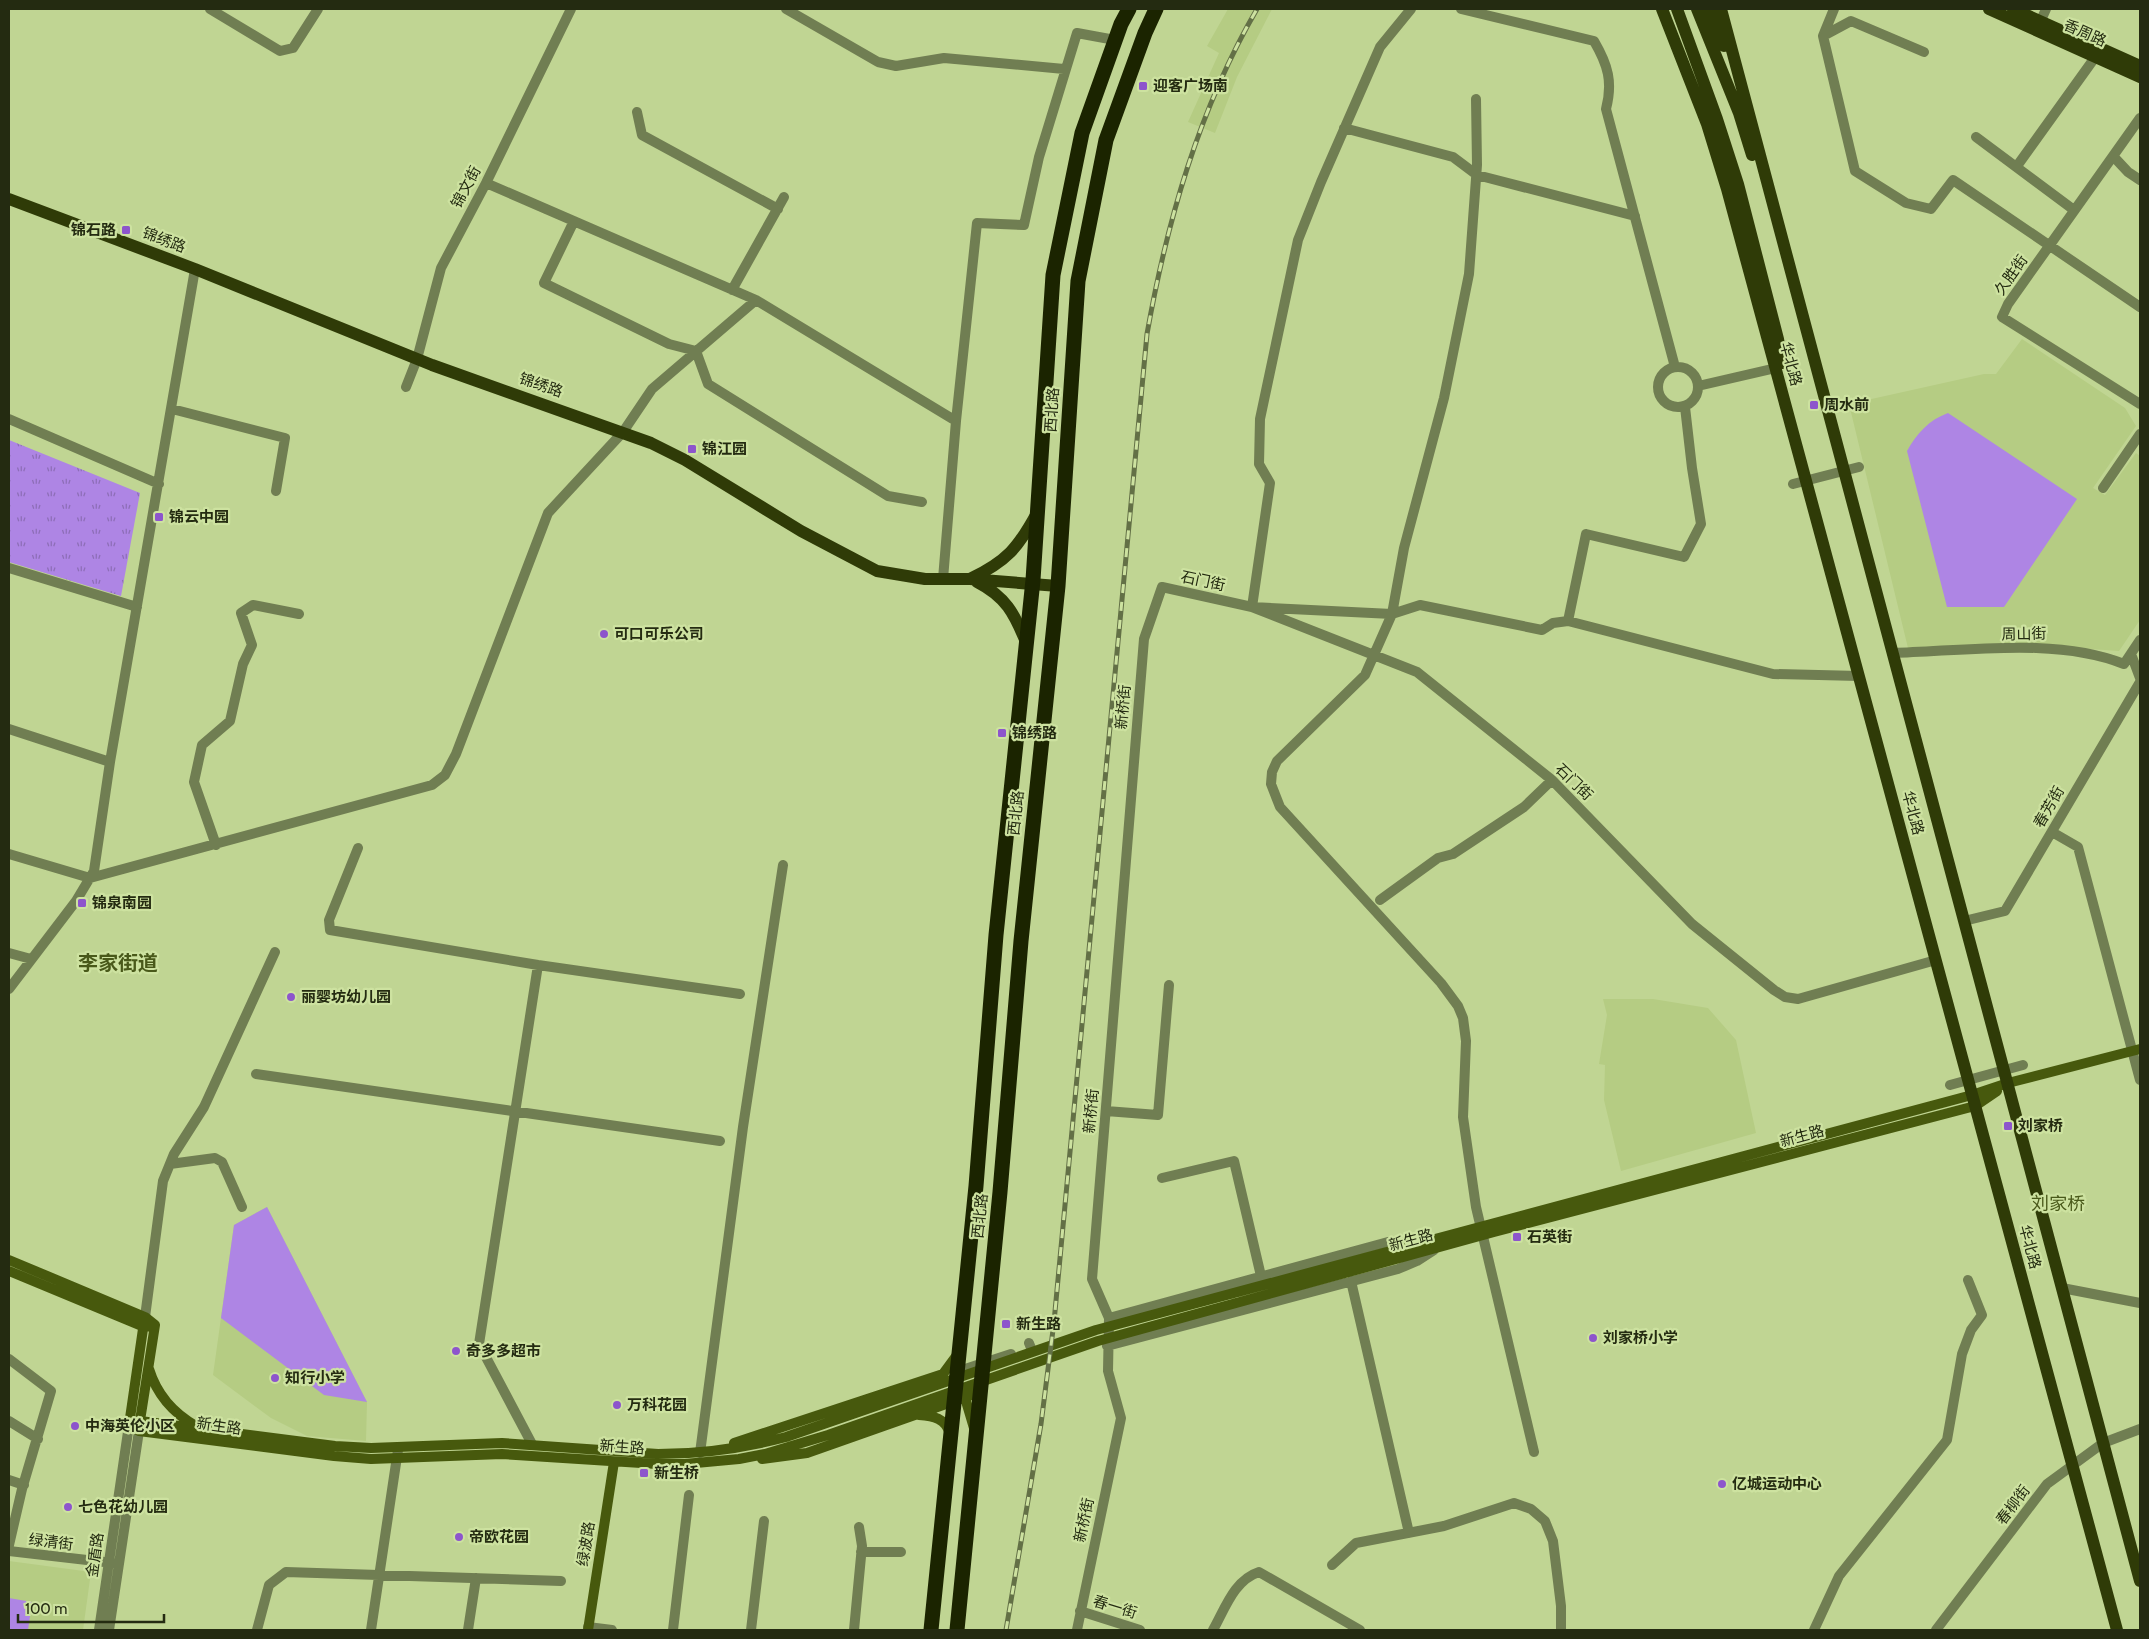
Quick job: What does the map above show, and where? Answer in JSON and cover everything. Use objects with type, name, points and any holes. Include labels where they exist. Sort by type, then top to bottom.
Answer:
[{"type":"highway","name":"西北路","points":[[957,1630],[976,1436],[967,1397],[959,1375],[960,1348],[997,926],[1033,584],[1053,275],[1082,133],[1115,40],[1129,9]]},
{"type":"highway","name":"西北路","points":[[931,1630],[951,1438],[967,1397],[1021,941],[1058,586],[1078,282],[1106,140],[1145,33],[1156,9]]},
{"type":"highway","points":[[1145,33],[1164,9]]},
{"type":"main road","name":"华北路","points":[[1662,9],[1707,124],[1727,189],[2117,1630]]},
{"type":"main road","points":[[1677,9],[1738,184],[1778,338],[1787,408]]},
{"type":"main road","name":"华北路","points":[[1721,9],[2140,1581]]},
{"type":"main road","name":"香周路","points":[[1989,9],[2041,20],[2096,56],[2140,78]]},
{"type":"main road","name":"香周路","points":[[2013,9],[2140,66]]},
{"type":"main road","points":[[1702,11],[1746,102]]},
{"type":"main road","points":[[1702,11],[1739,113],[1759,180],[1796,323],[1818,372]]},
{"type":"main road","name":"锦绣路","points":[[9,199],[195,269],[417,359],[652,443],[685,460],[801,532],[859,563],[898,576],[1058,586]]},
{"type":"main road","points":[[970,579],[994,568],[1010,554],[1022,540],[1038,511]]},
{"type":"main road","points":[[970,579],[993,590],[1006,602],[1026,642]]},
{"type":"main road","name":"新生路","points":[[129,1425],[201,1429],[335,1446],[398,1447],[470,1443],[532,1444],[658,1454],[700,1453],[762,1443],[1096,1330],[1235,1298],[1974,1100],[2008,1083],[2136,1050]]},
{"type":"main road","points":[[9,1260],[144,1322]]},
{"type":"main road","points":[[9,1271],[154,1325],[140,1426]]},
{"type":"main road","name":"新生路","points":[[140,1426],[334,1456],[396,1458],[510,1454],[614,1462],[685,1464],[738,1459],[765,1454],[828,1435],[1098,1341],[1235,1298]]},
{"type":"main road","points":[[129,1425],[144,1322]]},
{"type":"main road","points":[[942,1374],[951,1366],[960,1348]]},
{"type":"main road","points":[[148,1366],[155,1386],[169,1406],[183,1418],[201,1429]]},
{"type":"main road","points":[[700,1453],[762,1435],[942,1374],[959,1375]]},
{"type":"main road","points":[[738,1459],[766,1460],[807,1453],[967,1397]]},
{"type":"main road","points":[[913,1415],[933,1416],[942,1421],[948,1427],[951,1438]]},
{"type":"main road","name":"绿波路","points":[[588,1628],[614,1462]]},
{"type":"street","points":[[210,9],[280,52],[293,48],[318,9]]},
{"type":"street","name":"锦文街","points":[[406,386],[417,359],[441,268],[486,183],[571,9]]},
{"type":"street","points":[[786,9],[878,62],[896,66],[944,58],[1064,69]]},
{"type":"street","points":[[1411,9],[1380,47],[1298,240],[1260,419],[1259,464],[1270,484],[1252,607],[1392,614],[1420,605],[1542,630],[1553,623],[1568,621],[1773,674],[1859,676]]},
{"type":"street","points":[[1461,9],[1594,41],[1605,60],[1611,90],[1606,109],[1675,367]]},
{"type":"street","points":[[1834,9],[1822,36],[1855,171],[1906,203],[1931,209],[1953,180],[2140,307]]},
{"type":"street","points":[[1822,36],[1852,21],[1924,52]]},
{"type":"street","points":[[943,579],[956,421],[977,222],[1024,224],[1039,157],[1064,69],[1077,33],[1115,40]]},
{"type":"street","points":[[2017,166],[2096,56]]},
{"type":"street","points":[[1476,99],[1477,175],[1469,274],[1444,398],[1404,548],[1392,614],[1365,675],[1284,752],[1272,772],[1271,784],[1274,796],[1280,807],[1441,983],[1458,1006],[1465,1030],[1463,1117],[1482,1231],[1534,1452]]},
{"type":"street","points":[[637,112],[642,135],[778,209]]},
{"type":"street","name":"久胜街","points":[[2140,118],[2008,304],[2002,317],[2140,404]]},
{"type":"street","points":[[1344,128],[1453,157],[1477,175],[1635,216]]},
{"type":"street","points":[[1976,137],[2074,210]]},
{"type":"street","points":[[2113,156],[2128,172],[2140,180]]},
{"type":"street","points":[[486,183],[756,300],[956,421]]},
{"type":"street","points":[[732,290],[784,197]]},
{"type":"street","points":[[574,221],[544,283],[669,344],[696,351]]},
{"type":"street","points":[[9,989],[76,901],[90,878],[96,861],[110,762],[195,269]]},
{"type":"street","points":[[9,854],[90,878],[432,785],[445,775],[456,754],[548,512],[623,432],[652,388],[756,300]]},
{"type":"street","points":[[696,351],[708,384],[888,496],[922,502]]},
{"type":"street","points":[[1675,367],[1688,370],[1697,380],[1698,386],[1695,399],[1685,406],[1672,406],[1666,403],[1658,392],[1663,373],[1675,367]]},
{"type":"street","points":[[1698,386],[1776,368]]},
{"type":"street","points":[[1568,621],[1586,534],[1684,557],[1702,524],[1692,468],[1685,406]]},
{"type":"street","points":[[172,409],[285,438],[276,491]]},
{"type":"street","points":[[9,419],[159,484]]},
{"type":"street","points":[[2103,488],[2140,434]]},
{"type":"street","points":[[1793,484],[1859,467]]},
{"type":"street","points":[[9,568],[137,607]]},
{"type":"street","name":"石门街","points":[[1162,587],[1252,607],[1417,672],[1552,780],[1692,924],[1785,997],[1798,999],[1936,960]]},
{"type":"street","name":"新桥街","points":[[1077,1630],[1121,1418],[1108,1371],[1107,1346],[1110,1318],[1092,1279],[1144,638],[1162,587]]},
{"type":"street","points":[[216,845],[194,782],[202,745],[230,720],[243,664],[252,645],[241,613],[253,605],[299,614]]},
{"type":"street","points":[[2131,654],[2140,640]]},
{"type":"street","name":"周山街","points":[[1893,653],[2044,649],[2104,656],[2124,664],[2131,654]]},
{"type":"street","name":"春芳街","points":[[1964,921],[2005,911],[2140,680],[2131,654]]},
{"type":"street","points":[[9,729],[110,762]]},
{"type":"street","points":[[1380,900],[1438,858],[1453,854],[1524,807],[1552,780]]},
{"type":"street","points":[[2052,832],[2078,847],[2136,1050],[2140,1080]]},
{"type":"street","points":[[358,848],[329,920],[330,930],[538,965],[740,994]]},
{"type":"street","points":[[700,1453],[745,1118],[783,865]]},
{"type":"street","points":[[144,1322],[162,1181],[204,1107],[275,952]]},
{"type":"street","points":[[9,953],[31,960]]},
{"type":"street","points":[[532,1444],[479,1344],[538,965]]},
{"type":"street","points":[[1106,1112],[1158,1115],[1169,985]]},
{"type":"street","points":[[1950,1085],[2023,1065]]},
{"type":"street","points":[[256,1074],[720,1141]]},
{"type":"street","points":[[170,1164],[215,1158],[222,1162],[242,1207]]},
{"type":"street","points":[[1162,1178],[1234,1161],[1261,1276]]},
{"type":"street","points":[[1110,1318],[1388,1242],[1435,1244]]},
{"type":"street","points":[[1107,1346],[1398,1269],[1418,1261],[1435,1244]]},
{"type":"street","points":[[1814,1630],[1839,1576],[1948,1440],[1962,1354],[1971,1330],[1982,1315],[1968,1280]]},
{"type":"street","points":[[1351,1281],[1408,1533]]},
{"type":"street","points":[[2062,1288],[2140,1303]]},
{"type":"street","points":[[959,1375],[1030,1346],[1081,1332]]},
{"type":"street","points":[[9,1359],[51,1391],[9,1545]]},
{"type":"street","points":[[9,1421],[38,1439]]},
{"type":"street","name":"金盾路","points":[[109,1630],[114,1563],[129,1425]]},
{"type":"street","name":"金盾路","points":[[99,1630],[114,1563],[140,1426]]},
{"type":"street","name":"春柳街","points":[[1936,1630],[2048,1484],[2103,1443],[2140,1429]]},
{"type":"street","points":[[371,1630],[398,1447]]},
{"type":"street","points":[[9,1480],[24,1485]]},
{"type":"street","points":[[672,1630],[689,1495]]},
{"type":"street","points":[[1332,1565],[1356,1543],[1444,1526],[1514,1503],[1532,1509],[1545,1521],[1553,1541],[1561,1606],[1561,1630]]},
{"type":"street","points":[[751,1630],[764,1521]]},
{"type":"street","points":[[854,1630],[861,1552],[859,1527]]},
{"type":"street","name":"绿清街","points":[[9,1550],[114,1563]]},
{"type":"street","points":[[861,1552],[901,1552]]},
{"type":"street","points":[[257,1630],[269,1585],[286,1572],[561,1581]]},
{"type":"street","points":[[1213,1630],[1238,1585],[1249,1575],[1259,1572],[1344,1626],[1360,1630]]},
{"type":"street","points":[[468,1630],[476,1578]]},
{"type":"street","name":"春一街","points":[[1080,1612],[1140,1630]]},
{"type":"street","points":[[588,1628],[612,1630]]},
{"type":"shaded area","points":[[1228,9],[1272,9],[1237,77],[1215,133],[1188,122],[1219,53],[1207,46]]},
{"type":"shaded area","points":[[2022,339],[2125,408],[2136,426],[2093,488],[2105,495],[2136,453],[2140,456],[2140,620],[2119,651],[2046,646],[1908,648],[1849,404],[1984,374],[1996,374]]},
{"type":"shaded area","points":[[1603,999],[1653,999],[1708,1008],[1736,1040],[1756,1133],[1621,1171],[1604,1100],[1605,1065],[1599,1064],[1607,1015]]},
{"type":"shaded area","points":[[267,1207],[367,1402],[366,1441],[307,1436],[271,1418],[213,1375],[234,1225]]},
{"type":"shaded area","points":[[9,1561],[91,1572],[83,1630],[9,1630]]},
{"type":"green space","points":[[1948,413],[2077,499],[2004,607],[1947,607],[1907,451],[1924,428],[1935,419]]},
{"type":"green space","points":[[9,440],[140,493],[121,596],[9,562]]},
{"type":"green space","points":[[267,1207],[367,1402],[324,1395],[221,1318],[234,1225]]},
{"type":"green space","points":[[9,1598],[32,1602],[28,1630],[9,1630]]},
{"type":"railway","points":[[1006,1630],[1041,1424],[1054,1322],[1147,334],[1164,250],[1188,167],[1218,86],[1236,47],[1257,9]]},
{"type":"place","name":"迎客广场南","points":[[1143,86]]},
{"type":"place","name":"锦石路","points":[[126,230]]},
{"type":"place","name":"周水前","points":[[1814,405]]},
{"type":"place","name":"锦江园","points":[[692,449]]},
{"type":"place","name":"锦云中园","points":[[159,517]]},
{"type":"place","name":"可口可乐公司","points":[[604,634]]},
{"type":"place","name":"锦绣路","points":[[1002,733]]},
{"type":"place","name":"锦泉南园","points":[[82,903]]},
{"type":"place","name":"丽婴坊幼儿园","points":[[291,997]]},
{"type":"place","name":"刘家桥","points":[[2008,1126]]},
{"type":"place","name":"石英街","points":[[1517,1237]]},
{"type":"place","name":"新生路","points":[[1006,1324]]},
{"type":"place","name":"刘家桥小学","points":[[1593,1338]]},
{"type":"place","name":"奇多多超市","points":[[456,1351]]},
{"type":"place","name":"知行小学","points":[[275,1378]]},
{"type":"place","name":"万科花园","points":[[617,1405]]},
{"type":"place","name":"中海英伦小区","points":[[75,1426]]},
{"type":"place","name":"新生桥","points":[[644,1473]]},
{"type":"place","name":"亿城运动中心","points":[[1722,1484]]},
{"type":"place","name":"七色花幼儿园","points":[[68,1507]]},
{"type":"place","name":"帝欧花园","points":[[459,1537]]},
{"type":"district","name":"李家街道","points":[[118,963]]},
{"type":"district","name":"刘家桥","points":[[2058,1204]]}]
